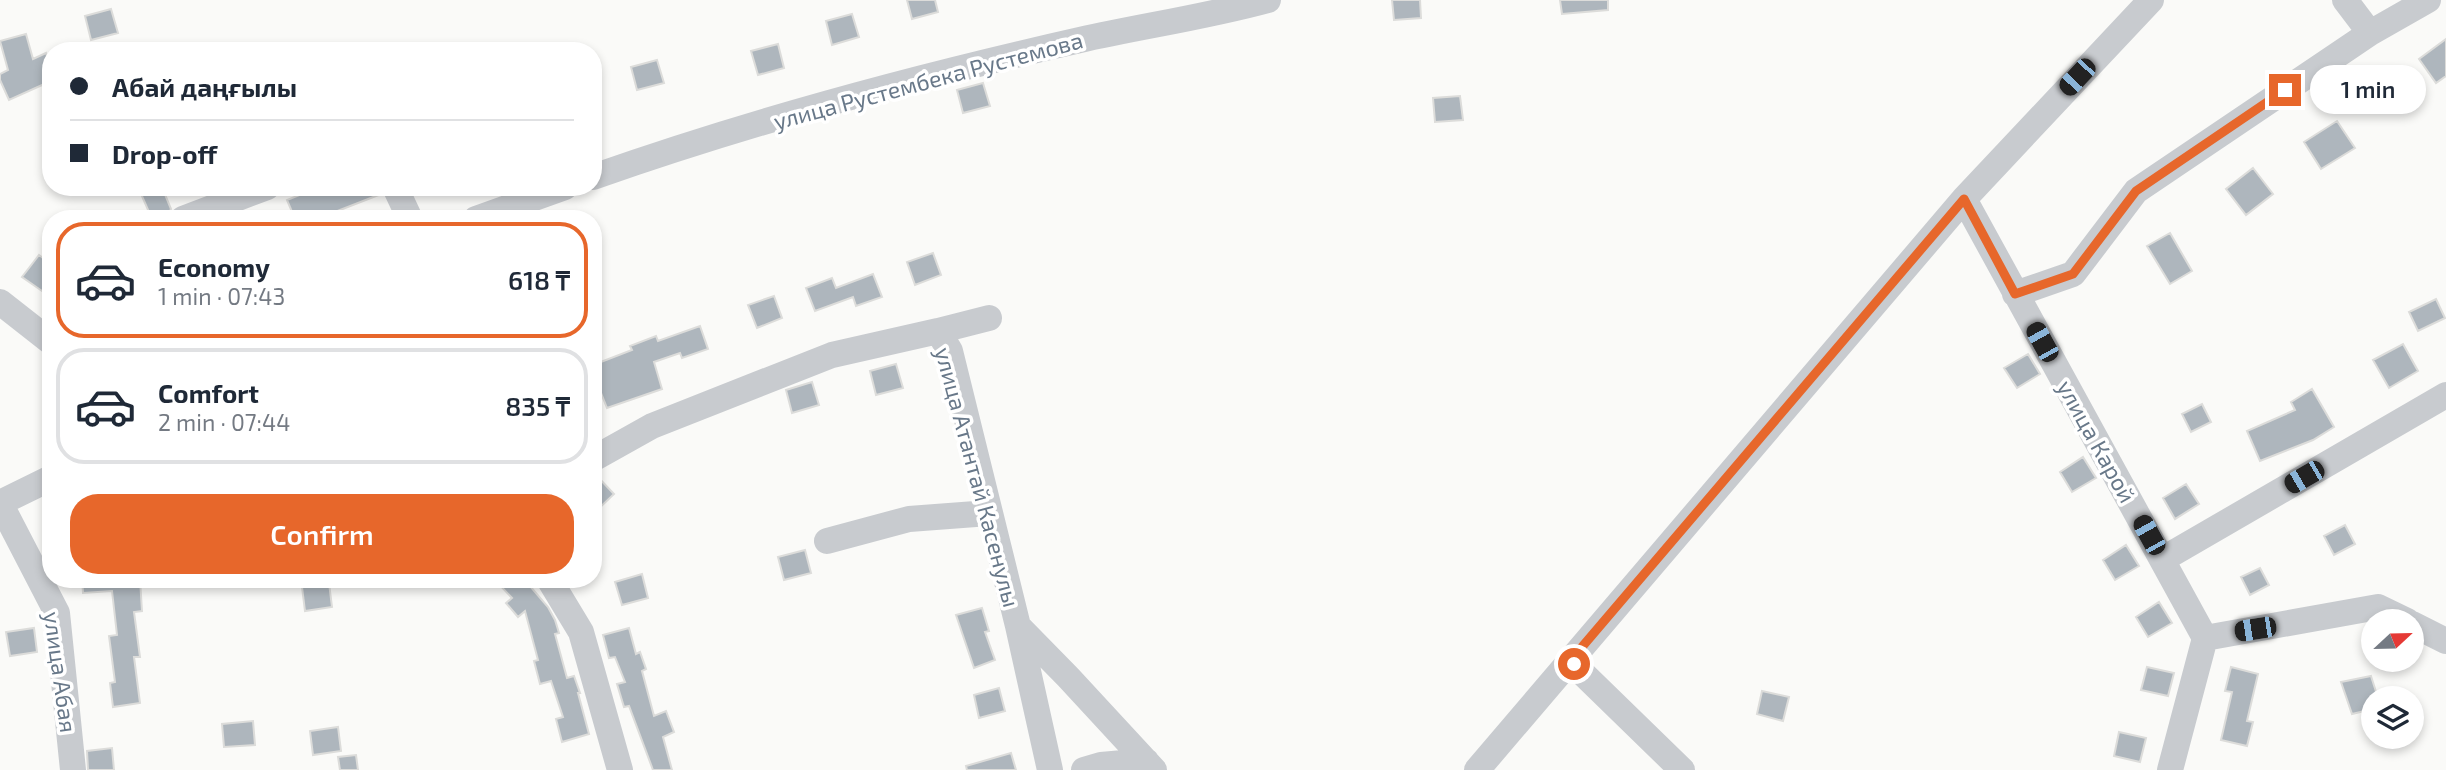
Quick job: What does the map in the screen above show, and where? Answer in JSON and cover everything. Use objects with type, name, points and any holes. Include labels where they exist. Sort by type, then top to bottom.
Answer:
[{"type":"street","name":"улица Рустембека Рустемова","points":[[602,174],[653,156],[869,92],[1079,40],[1268,0]]},
{"type":"street","points":[[1477,770],[1964,199],[2151,0]]},
{"type":"street","points":[[2345,0],[2370,33]]},
{"type":"street","points":[[2015,294],[2073,274],[2136,191],[2370,33],[2428,0]]},
{"type":"street","points":[[207,210],[243,196]]},
{"type":"street","points":[[501,210],[540,196]]},
{"type":"street","name":"улица Карой","points":[[1964,199],[2205,638]]},
{"type":"street","points":[[0,302],[42,335]]},
{"type":"street","points":[[938,331],[989,318]]},
{"type":"street","name":"улица Атантай Касенулы","points":[[602,454],[652,426],[832,355],[938,331],[950,351],[1018,626],[1150,765]]},
{"type":"street","points":[[2163,559],[2446,395]]},
{"type":"street","points":[[0,503],[42,482]]},
{"type":"street","name":"улица Абая","points":[[0,503],[42,584]]},
{"type":"street","points":[[827,541],[909,519],[989,513]]},
{"type":"street","name":"улица Абая","points":[[44,588],[57,613],[73,770]]},
{"type":"street","points":[[554,588],[581,632],[620,770]]},
{"type":"street","points":[[2170,770],[2205,638],[2361,610]]},
{"type":"street","points":[[1018,626],[1050,770]]},
{"type":"street","points":[[2424,630],[2446,641]]},
{"type":"street","points":[[1570,661],[1682,770]]},
{"type":"street","points":[[1033,694],[1046,677],[1068,677]]},
{"type":"street","points":[[1084,770],[1101,765],[1150,765]]},
{"type":"building","points":[[907,0],[935,0],[938,12],[912,19]]},
{"type":"building","points":[[1392,0],[1420,0],[1421,18],[1394,20]]},
{"type":"building","points":[[1560,0],[1608,0],[1608,10],[1562,14]]},
{"type":"building","points":[[111,9],[118,33],[91,40],[85,16]]},
{"type":"building","points":[[852,14],[859,37],[832,45],[826,21]]},
{"type":"building","points":[[26,34],[33,59],[42,55],[42,85],[9,100],[0,80],[0,74],[8,70],[0,41]]},
{"type":"building","points":[[2446,39],[2446,76],[2436,83],[2419,59]]},
{"type":"building","points":[[778,44],[784,68],[758,75],[751,51]]},
{"type":"building","points":[[657,60],[664,83],[637,90],[631,67]]},
{"type":"building","points":[[983,83],[990,106],[963,113],[957,90]]},
{"type":"building","points":[[1460,96],[1463,120],[1435,122],[1433,98]]},
{"type":"building","points":[[2337,121],[2355,148],[2321,169],[2304,142]]},
{"type":"building","points":[[2253,168],[2273,194],[2246,215],[2226,189]]},
{"type":"building","points":[[142,196],[166,196],[171,209],[170,210],[148,210]]},
{"type":"building","points":[[297,196],[376,196],[340,210],[291,210],[287,200]]},
{"type":"building","points":[[2170,233],[2192,271],[2170,284],[2147,246]]},
{"type":"building","points":[[933,253],[941,275],[915,285],[907,262]]},
{"type":"building","points":[[39,255],[42,257],[42,291],[22,277]]},
{"type":"building","points":[[873,274],[882,297],[856,306],[853,297],[815,311],[806,288],[832,278],[836,288]]},
{"type":"building","points":[[774,296],[782,318],[757,328],[748,305]]},
{"type":"building","points":[[2436,299],[2445,318],[2418,331],[2409,312]]},
{"type":"building","points":[[700,326],[708,349],[682,358],[680,353],[654,362],[662,389],[607,408],[602,396],[602,362],[632,350],[630,346],[656,336],[658,341]]},
{"type":"building","points":[[2403,344],[2418,371],[2389,388],[2373,360]]},
{"type":"building","points":[[2028,354],[2040,374],[2017,388],[2004,368]]},
{"type":"building","points":[[896,364],[903,388],[876,395],[870,371]]},
{"type":"building","points":[[812,382],[819,405],[792,413],[786,390]]},
{"type":"building","points":[[2312,389],[2334,427],[2313,440],[2260,461],[2247,431],[2295,410],[2291,402]]},
{"type":"building","points":[[2202,404],[2211,422],[2191,432],[2182,414]]},
{"type":"building","points":[[2083,457],[2096,478],[2072,492],[2060,472]]},
{"type":"building","points":[[602,481],[614,494],[602,505]]},
{"type":"building","points":[[2186,484],[2199,504],[2175,519],[2163,498]]},
{"type":"building","points":[[2345,525],[2355,544],[2334,555],[2324,536]]},
{"type":"building","points":[[2126,545],[2139,566],[2115,580],[2103,560]]},
{"type":"building","points":[[805,550],[811,573],[784,580],[778,557]]},
{"type":"building","points":[[2260,568],[2269,585],[2250,595],[2241,577]]},
{"type":"building","points":[[642,574],[648,598],[622,605],[615,582]]},
{"type":"building","points":[[83,588],[141,588],[142,611],[134,612],[140,657],[134,657],[140,703],[113,707],[110,683],[115,682],[109,636],[117,635],[112,591],[83,593]]},
{"type":"building","points":[[302,588],[330,588],[332,607],[305,611]]},
{"type":"building","points":[[503,588],[532,588],[548,607],[559,633],[555,634],[567,678],[574,676],[580,693],[589,734],[562,742],[556,719],[563,717],[551,681],[540,684],[534,661],[538,660],[525,611],[518,617],[506,603],[512,598]]},
{"type":"building","points":[[2159,602],[2172,623],[2148,637],[2136,617]]},
{"type":"building","points":[[982,608],[989,631],[985,632],[995,660],[974,668],[956,615]]},
{"type":"building","points":[[34,628],[37,652],[10,656],[6,632]]},
{"type":"building","points":[[629,628],[636,654],[640,652],[646,669],[642,671],[654,716],[666,711],[674,732],[663,737],[672,770],[653,770],[629,706],[624,707],[617,684],[625,682],[615,657],[609,658],[603,635]]},
{"type":"building","points":[[2147,667],[2174,673],[2168,696],[2141,690]]},
{"type":"building","points":[[2231,667],[2258,674],[2247,721],[2253,722],[2247,746],[2221,740],[2232,692],[2225,691]]},
{"type":"building","points":[[2371,676],[2374,686],[2361,686],[2361,712],[2352,714],[2341,682]]},
{"type":"building","points":[[999,688],[1005,711],[979,718],[974,695]]},
{"type":"building","points":[[1762,691],[1789,697],[1783,721],[1757,714]]},
{"type":"building","points":[[253,721],[255,745],[224,747],[222,724]]},
{"type":"building","points":[[338,727],[341,751],[313,755],[310,731]]},
{"type":"building","points":[[2119,732],[2146,738],[2140,762],[2114,756]]},
{"type":"building","points":[[112,748],[114,770],[88,770],[87,751]]},
{"type":"building","points":[[1011,753],[1016,770],[967,770],[966,766]]},
{"type":"building","points":[[356,755],[358,770],[340,770],[338,757]]},
{"type":"route","points":[[1574,664],[1570,661],[1964,199],[2015,294],[2073,274],[2136,191],[2285,90]]}]
